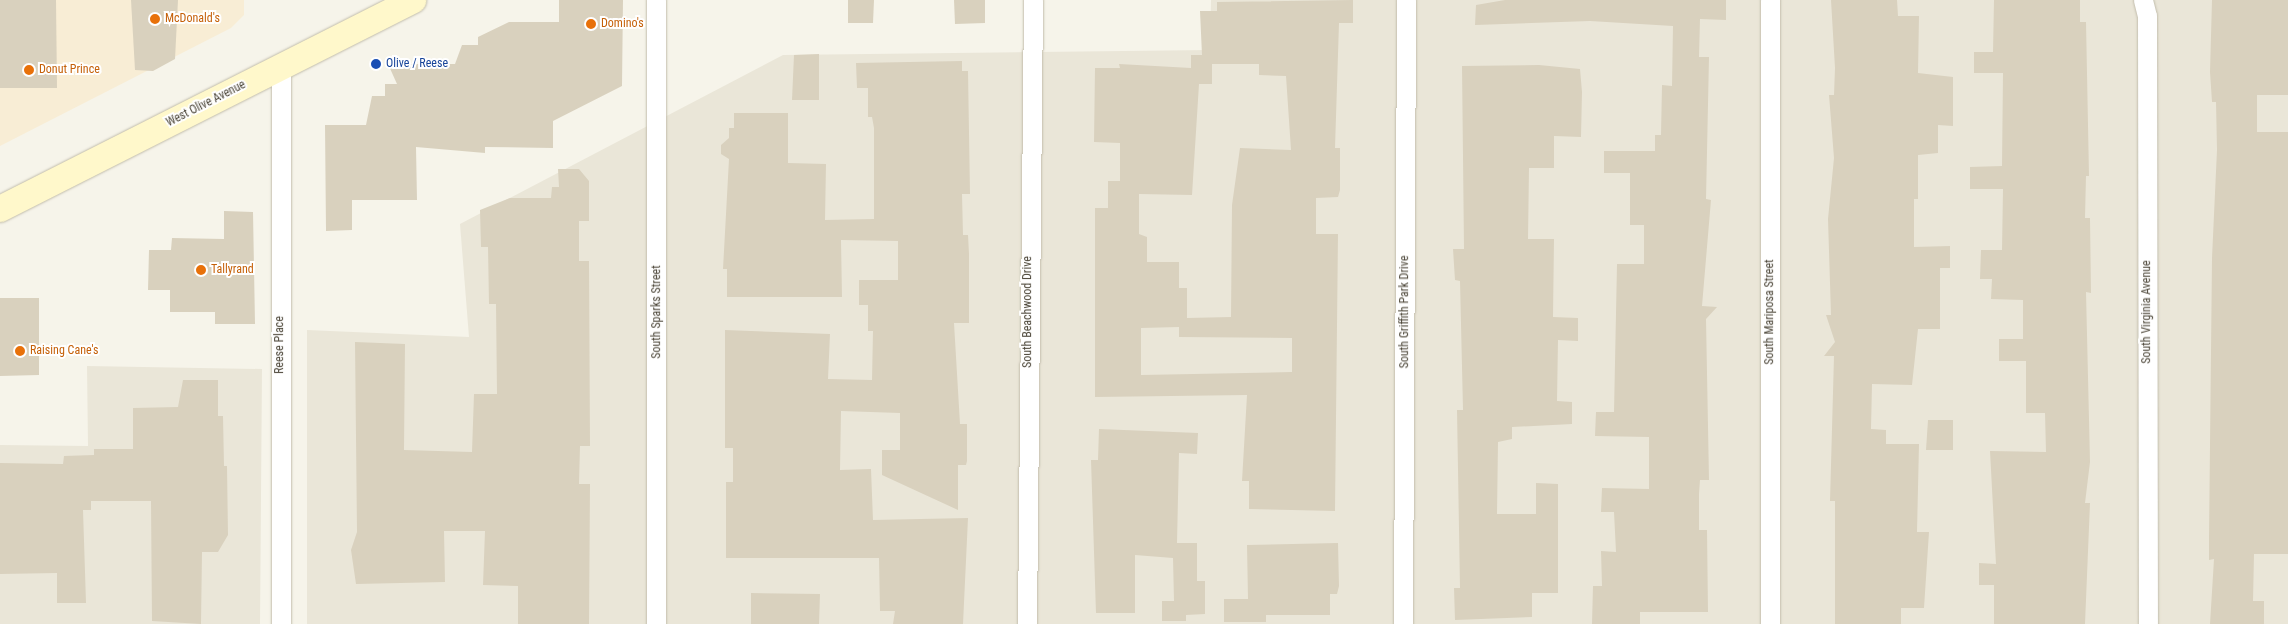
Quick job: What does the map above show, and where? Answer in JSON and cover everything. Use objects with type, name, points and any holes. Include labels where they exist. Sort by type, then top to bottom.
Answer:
[{"type":"main road","name":"West Olive Avenue","points":[[0,209],[413,0]]},
{"type":"street","name":"South Sparks Street","points":[[656,0],[656,624]]},
{"type":"street","name":"South Beachwood Drive","points":[[1027,624],[1033,0]]},
{"type":"street","name":"South Griffith Park Drive","points":[[1403,624],[1406,0]]},
{"type":"street","name":"South Mariposa Street","points":[[1770,0],[1770,624]]},
{"type":"street","name":"South Virginia Avenue","points":[[2143,0],[2147,16],[2148,624]]},
{"type":"street","name":"Reese Place","points":[[281,66],[281,624]]},
{"type":"shaded area","points":[[0,0],[244,0],[244,15],[231,28],[0,146]]},
{"type":"shaded area","points":[[1211,0],[2288,0],[2288,624],[307,624],[307,330],[469,337],[460,224],[783,55],[1210,50]]},
{"type":"shaded area","points":[[87,366],[262,369],[260,624],[0,624],[0,445],[88,446]]},
{"type":"building","points":[[0,0],[56,0],[57,88],[0,88]]},
{"type":"building","name":"McDonald's","points":[[131,0],[178,0],[175,59],[153,71],[135,70]]},
{"type":"building","points":[[559,0],[623,0],[622,86],[553,121],[553,148],[485,147],[485,153],[416,147],[417,200],[352,200],[352,230],[326,231],[325,125],[366,125],[372,96],[385,96],[385,84],[397,84],[388,64],[455,64],[462,45],[478,45],[478,37],[509,22],[559,22]]},
{"type":"building","points":[[848,0],[874,0],[873,23],[848,23]]},
{"type":"building","points":[[954,0],[985,0],[985,23],[955,24]]},
{"type":"building","points":[[1353,0],[1353,23],[1339,23],[1335,148],[1340,148],[1340,190],[1338,197],[1316,198],[1316,234],[1338,234],[1335,511],[1249,509],[1249,481],[1242,481],[1247,395],[1095,397],[1095,208],[1108,208],[1108,181],[1120,181],[1120,143],[1094,142],[1095,68],[1120,68],[1119,64],[1191,68],[1191,55],[1202,55],[1200,11],[1217,11],[1217,2]],"holes":[[[1212,64],[1259,64],[1259,75],[1286,76],[1291,150],[1240,148],[1232,205],[1231,317],[1187,318],[1187,288],[1179,288],[1179,262],[1147,262],[1147,237],[1139,234],[1139,194],[1192,195],[1199,84],[1212,84]],[[1179,327],[1179,337],[1292,338],[1292,372],[1141,375],[1141,328]]]},
{"type":"building","points":[[1505,0],[1726,0],[1726,20],[1700,19],[1699,57],[1709,57],[1706,199],[1711,200],[1702,306],[1717,307],[1706,319],[1709,480],[1700,480],[1699,494],[1699,530],[1707,530],[1708,612],[1640,612],[1640,624],[1592,624],[1593,586],[1602,586],[1601,551],[1616,552],[1614,512],[1601,512],[1602,488],[1649,489],[1649,437],[1595,436],[1596,412],[1614,412],[1617,264],[1644,264],[1644,225],[1630,225],[1630,173],[1604,173],[1604,151],[1655,151],[1655,135],[1661,135],[1662,85],[1672,86],[1673,26],[1590,21],[1475,25],[1476,5]]},
{"type":"building","points":[[1831,0],[1897,0],[1898,16],[1919,16],[1918,73],[1953,77],[1953,126],[1938,125],[1938,153],[1918,155],[1918,199],[1914,199],[1914,247],[1950,246],[1950,268],[1940,268],[1940,329],[1918,329],[1912,385],[1872,384],[1871,429],[1886,430],[1886,444],[1919,444],[1917,532],[1929,532],[1924,608],[1901,608],[1901,624],[1835,624],[1835,501],[1830,501],[1834,356],[1824,356],[1835,342],[1826,315],[1831,315],[1828,219],[1834,158],[1829,95],[1834,95],[1835,68]]},
{"type":"building","points":[[1994,0],[2080,0],[2080,22],[2086,22],[2089,176],[2086,176],[2085,218],[2090,218],[2091,293],[2086,292],[2090,462],[2085,503],[2090,503],[2085,624],[1994,624],[1994,585],[1979,585],[1979,563],[1996,564],[1990,451],[2046,452],[2045,413],[2026,413],[2026,361],[1999,361],[1999,339],[2023,339],[2023,300],[1991,299],[1992,279],[1980,279],[1981,250],[2002,250],[2003,189],[1970,189],[1970,167],[2002,166],[2003,73],[1974,73],[1974,52],[1993,52]]},
{"type":"building","points":[[2212,0],[2288,0],[2288,95],[2257,95],[2257,132],[2288,132],[2288,554],[2254,554],[2253,601],[2264,601],[2264,624],[2210,624],[2214,559],[2209,560],[2212,258],[2217,150],[2216,102],[2212,102],[2210,72]]},
{"type":"building","points":[[819,54],[819,100],[792,100],[794,55]]},
{"type":"building","points":[[962,61],[962,71],[968,71],[970,194],[962,194],[963,235],[968,235],[969,323],[954,323],[960,424],[967,424],[967,461],[966,465],[958,465],[958,510],[882,475],[882,450],[900,450],[900,413],[841,411],[840,470],[871,469],[873,520],[968,518],[963,624],[893,624],[895,611],[880,611],[879,558],[726,558],[726,482],[733,482],[733,448],[725,448],[725,330],[830,334],[828,379],[872,380],[873,331],[868,331],[868,305],[859,305],[859,280],[898,280],[898,241],[841,240],[842,297],[727,297],[727,269],[723,269],[729,159],[721,154],[721,145],[729,138],[729,128],[734,128],[734,113],[788,113],[788,163],[826,164],[825,220],[874,219],[874,128],[872,117],[868,117],[868,88],[857,88],[856,63]]},
{"type":"building","points":[[1539,65],[1580,69],[1582,92],[1581,137],[1554,136],[1554,168],[1529,168],[1528,239],[1554,239],[1553,317],[1578,318],[1578,341],[1558,340],[1557,401],[1572,402],[1572,424],[1512,427],[1512,439],[1498,442],[1497,514],[1536,514],[1536,483],[1558,484],[1558,593],[1532,593],[1532,617],[1455,620],[1454,588],[1460,588],[1457,410],[1463,410],[1460,281],[1455,280],[1453,249],[1464,249],[1462,66]]},
{"type":"building","points":[[558,169],[579,169],[589,181],[589,221],[579,221],[579,261],[589,261],[590,446],[580,446],[579,484],[590,484],[589,624],[518,624],[518,586],[483,585],[485,531],[444,531],[445,582],[356,584],[351,550],[357,532],[355,342],[405,344],[404,450],[472,452],[474,394],[497,394],[496,304],[489,304],[488,247],[481,247],[480,210],[510,198],[551,198],[552,187],[559,187]]},
{"type":"building","name":"Tallyrand","points":[[224,211],[253,212],[255,324],[215,324],[215,312],[170,312],[170,290],[148,290],[149,250],[171,250],[172,238],[224,239]]},
{"type":"building","name":"Raising Cane's","points":[[0,298],[39,298],[39,375],[0,376]]},
{"type":"building","points":[[183,380],[218,380],[218,416],[223,416],[224,466],[227,466],[228,535],[218,552],[202,552],[201,624],[152,621],[151,501],[91,501],[91,510],[83,510],[86,603],[57,603],[57,573],[0,574],[0,463],[63,464],[64,456],[94,455],[94,449],[133,449],[133,408],[178,407]]},
{"type":"building","points":[[1928,420],[1953,420],[1953,450],[1926,450]]},
{"type":"building","points":[[1099,429],[1198,433],[1197,454],[1179,453],[1177,543],[1197,543],[1197,581],[1205,581],[1205,614],[1186,615],[1186,621],[1162,621],[1162,601],[1174,601],[1173,558],[1135,555],[1135,613],[1096,613],[1091,460],[1098,460]]},
{"type":"building","points":[[1338,543],[1339,586],[1337,594],[1330,594],[1330,615],[1266,615],[1266,622],[1224,622],[1224,599],[1248,599],[1247,545]]},
{"type":"building","points":[[751,593],[820,594],[819,624],[751,624]]},
{"type":"place","name":"McDonald's","points":[[155,19]]},
{"type":"place","name":"Domino's","points":[[591,24]]},
{"type":"place","name":"Olive / Reese","points":[[376,64]]},
{"type":"place","name":"Donut Prince","points":[[29,70]]},
{"type":"place","name":"Tallyrand","points":[[201,270]]},
{"type":"place","name":"Raising Cane's","points":[[20,351]]}]
